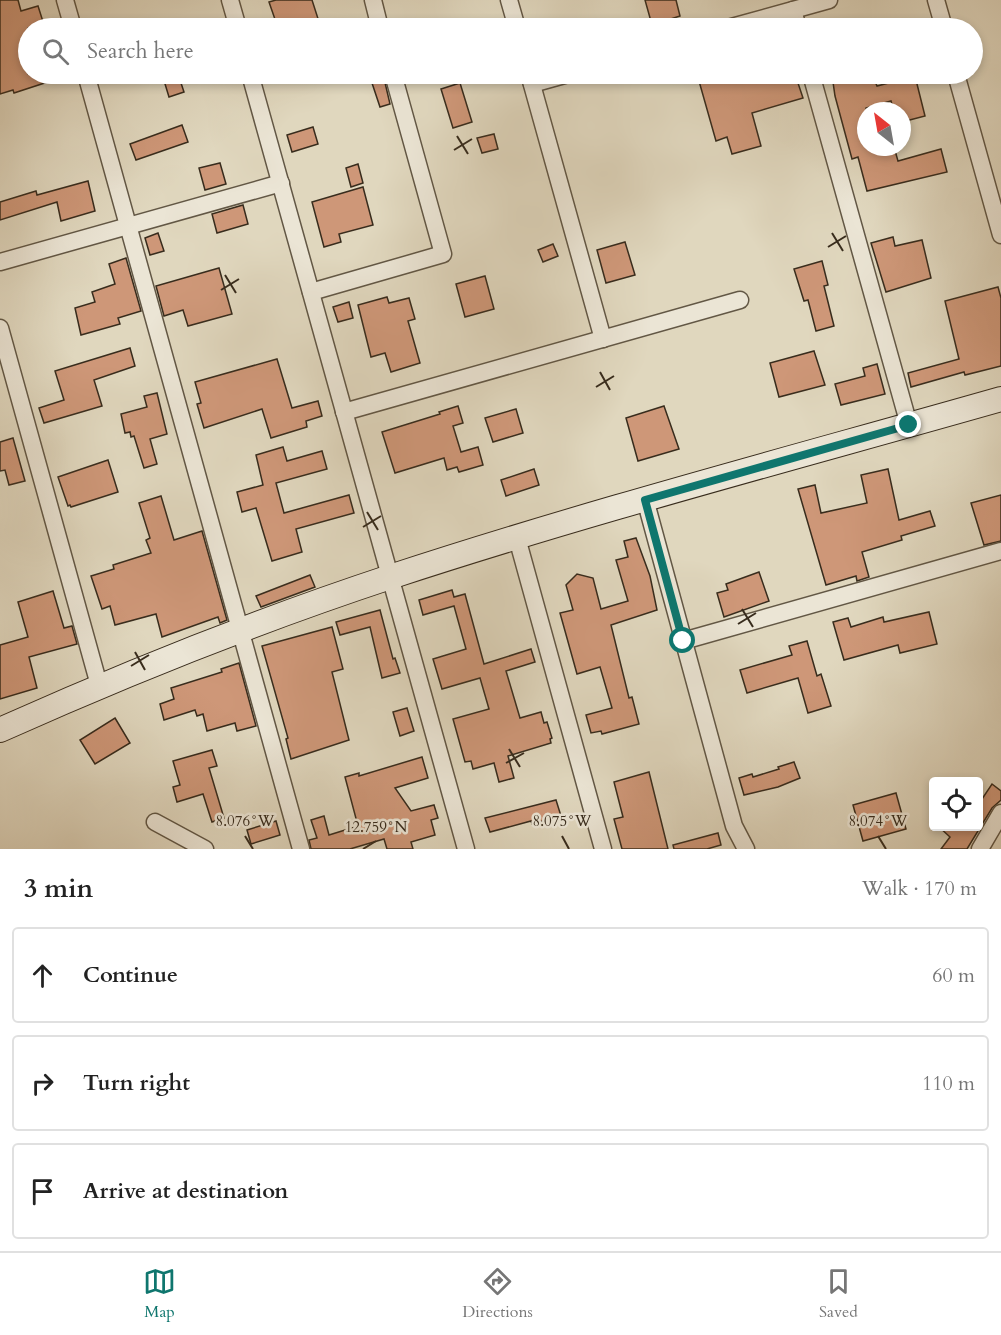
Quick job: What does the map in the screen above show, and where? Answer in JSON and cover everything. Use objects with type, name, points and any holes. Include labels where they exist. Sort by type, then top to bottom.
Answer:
[{"type":"main road","points":[[0,730],[99,685],[240,630],[390,577],[645,500],[1001,399]]},
{"type":"street","points":[[65,0],[70,18]]},
{"type":"street","points":[[230,0],[235,18]]},
{"type":"street","points":[[373,0],[378,18]]},
{"type":"street","points":[[509,0],[514,18]]},
{"type":"street","points":[[764,18],[829,0]]},
{"type":"street","points":[[936,0],[941,18]]},
{"type":"street","points":[[793,10],[795,18]]},
{"type":"street","points":[[89,84],[302,849]]},
{"type":"street","points":[[253,84],[466,849]]},
{"type":"street","points":[[311,292],[443,254],[396,84]]},
{"type":"street","points":[[532,84],[603,339]]},
{"type":"street","points":[[814,84],[909,425]]},
{"type":"street","points":[[959,84],[1001,235]]},
{"type":"street","points":[[0,262],[281,183]]},
{"type":"street","points":[[344,412],[740,300]]},
{"type":"street","points":[[0,328],[99,685]]},
{"type":"street","points":[[645,500],[734,826],[746,849]]},
{"type":"street","points":[[517,538],[603,849]]},
{"type":"street","points":[[683,641],[1001,551]]},
{"type":"street","points":[[980,849],[1001,813]]},
{"type":"street","points":[[155,822],[205,849]]},
{"type":"building","points":[[0,0],[18,0],[21,11],[38,6],[42,18],[18,18],[18,84],[42,84],[14,93],[13,90],[0,94]]},
{"type":"building","points":[[312,0],[318,18],[275,18],[269,2]]},
{"type":"building","points":[[645,0],[676,0],[680,16],[650,18]]},
{"type":"building","points":[[165,84],[181,84],[184,92],[169,97]]},
{"type":"building","points":[[372,84],[385,84],[390,104],[380,107]]},
{"type":"building","points":[[460,84],[472,122],[453,128],[441,89]]},
{"type":"building","points":[[700,84],[798,84],[803,98],[752,113],[761,146],[732,154],[727,137],[716,141]]},
{"type":"building","points":[[833,84],[876,84],[877,86],[917,84],[925,116],[911,120],[911,102],[857,102],[857,156],[897,156],[898,161],[941,149],[947,172],[867,191],[858,157],[852,159]]},
{"type":"building","points":[[182,125],[188,142],[136,160],[130,144]]},
{"type":"building","points":[[313,127],[318,144],[292,152],[287,135]]},
{"type":"building","points":[[494,134],[498,149],[482,153],[477,138]]},
{"type":"building","points":[[220,163],[226,184],[205,190],[199,168]]},
{"type":"building","points":[[358,164],[363,183],[351,187],[346,168]]},
{"type":"building","points":[[88,181],[95,211],[61,221],[57,202],[0,220],[0,202],[36,191],[37,195]]},
{"type":"building","points":[[363,187],[373,225],[339,234],[341,242],[324,247],[312,202]]},
{"type":"building","points":[[243,205],[248,224],[217,233],[212,214]]},
{"type":"building","points":[[158,233],[164,251],[150,255],[145,238]]},
{"type":"building","points":[[893,237],[895,246],[922,240],[931,278],[886,292],[871,243]]},
{"type":"building","points":[[625,242],[635,275],[606,283],[597,250]]},
{"type":"building","points":[[553,244],[558,256],[543,262],[538,250]]},
{"type":"building","points":[[126,258],[141,311],[118,318],[120,324],[81,335],[75,308],[95,302],[92,292],[115,284],[109,264]]},
{"type":"building","points":[[822,261],[828,285],[824,286],[834,326],[816,331],[808,300],[804,301],[794,269]]},
{"type":"building","points":[[219,268],[232,314],[188,326],[183,310],[164,316],[156,286]]},
{"type":"building","points":[[485,276],[494,309],[465,317],[456,284]]},
{"type":"building","points":[[998,287],[1001,298],[1001,366],[965,375],[964,372],[911,387],[908,373],[959,359],[945,301]]},
{"type":"building","points":[[387,297],[389,303],[409,298],[415,319],[408,321],[420,363],[391,372],[385,353],[371,357],[358,305]]},
{"type":"building","points":[[349,302],[353,318],[338,322],[333,307]]},
{"type":"building","points":[[130,348],[135,366],[94,380],[102,406],[44,423],[39,408],[64,400],[55,371]]},
{"type":"building","points":[[814,351],[825,385],[779,397],[770,363]]},
{"type":"building","points":[[277,359],[292,408],[318,401],[322,416],[306,421],[307,427],[271,438],[262,409],[204,428],[197,404],[201,403],[195,382]]},
{"type":"building","points":[[877,364],[885,394],[841,405],[835,384],[865,376],[863,368]]},
{"type":"building","points":[[157,393],[167,434],[150,439],[157,464],[144,468],[134,436],[131,437],[130,432],[125,433],[121,414],[147,407],[144,396]]},
{"type":"building","points":[[458,406],[463,423],[453,426],[461,452],[478,447],[483,465],[459,472],[457,467],[447,470],[444,458],[395,473],[382,432]]},
{"type":"building","points":[[664,406],[679,449],[638,461],[626,418]]},
{"type":"building","points":[[516,409],[523,433],[493,442],[485,418]]},
{"type":"building","points":[[13,438],[25,481],[9,485],[5,470],[0,471],[0,442]]},
{"type":"building","points":[[283,447],[287,461],[322,451],[327,469],[276,483],[284,513],[349,495],[354,513],[296,529],[302,552],[272,561],[256,508],[242,512],[237,492],[263,485],[256,455]]},
{"type":"building","points":[[108,460],[118,492],[68,506],[58,477]]},
{"type":"building","points":[[534,469],[539,485],[506,496],[501,480]]},
{"type":"building","points":[[888,469],[899,520],[930,511],[935,526],[901,536],[902,540],[862,552],[869,577],[857,581],[856,576],[826,585],[798,489],[815,485],[821,513],[867,503],[861,475]]},
{"type":"building","points":[[1001,495],[1001,541],[984,545],[971,503]]},
{"type":"building","points":[[161,496],[174,540],[202,531],[227,620],[220,623],[218,617],[162,637],[156,614],[115,625],[110,606],[102,609],[91,576],[114,569],[113,565],[151,553],[146,540],[150,538],[139,503]]},
{"type":"building","points":[[636,538],[650,576],[657,610],[611,625],[629,698],[632,697],[639,724],[602,734],[601,731],[591,733],[586,715],[612,708],[600,667],[577,674],[560,613],[573,610],[566,585],[577,574],[593,578],[601,609],[628,601],[616,560],[628,557],[624,541]]},
{"type":"building","points":[[759,572],[769,601],[724,617],[717,593],[728,590],[726,584]]},
{"type":"building","points":[[310,575],[315,587],[261,607],[256,596]]},
{"type":"building","points":[[452,590],[454,597],[465,594],[484,664],[531,649],[535,662],[506,671],[520,718],[541,712],[552,738],[551,743],[508,756],[514,778],[499,782],[494,763],[473,769],[471,761],[465,762],[453,719],[489,709],[480,678],[442,689],[433,659],[466,649],[454,606],[423,615],[419,600]]},
{"type":"building","points":[[53,591],[64,628],[72,626],[77,644],[29,657],[37,688],[0,699],[0,645],[28,637],[18,602]]},
{"type":"building","points":[[380,610],[393,659],[395,658],[400,673],[382,678],[370,627],[340,635],[336,622]]},
{"type":"building","points":[[929,612],[937,644],[900,653],[898,645],[844,660],[833,622],[848,618],[851,627],[883,617],[884,622]]},
{"type":"building","points":[[332,627],[343,669],[332,672],[349,740],[291,759],[286,739],[288,738],[262,646]]},
{"type":"building","points":[[807,641],[817,676],[821,674],[831,706],[808,713],[798,678],[747,693],[740,670],[792,655],[789,646]]},
{"type":"building","points":[[239,663],[256,726],[237,731],[235,723],[207,731],[203,714],[197,716],[195,710],[164,720],[160,704],[174,699],[171,688],[222,672],[221,669]]},
{"type":"building","points":[[407,708],[414,731],[400,736],[393,712]]},
{"type":"building","points":[[115,718],[130,743],[95,764],[80,740]]},
{"type":"building","points":[[212,750],[217,766],[209,768],[224,818],[212,822],[203,794],[177,802],[173,787],[180,785],[173,761]]},
{"type":"building","points":[[422,757],[428,778],[395,788],[411,811],[434,805],[438,818],[431,820],[435,835],[411,842],[413,849],[387,849],[384,839],[350,849],[311,849],[309,840],[317,838],[311,820],[324,816],[329,835],[358,826],[345,777],[359,773],[359,776]]},
{"type":"building","points":[[794,762],[800,778],[778,787],[744,795],[739,778],[752,774],[753,777]]},
{"type":"building","points":[[649,772],[668,849],[622,849],[614,819],[623,817],[614,782]]},
{"type":"building","points":[[992,784],[1001,791],[1001,800],[992,808],[983,823],[983,798]]},
{"type":"building","points":[[896,793],[906,829],[863,841],[853,805]]},
{"type":"building","points":[[556,800],[561,816],[490,832],[485,818]]},
{"type":"building","points":[[276,821],[280,835],[251,844],[247,830]]},
{"type":"building","points":[[943,831],[978,831],[967,849],[941,849],[950,837]]},
{"type":"building","points":[[718,833],[721,845],[707,849],[674,849],[673,845]]},
{"type":"route","points":[[683,641],[645,500],[909,425]]}]
